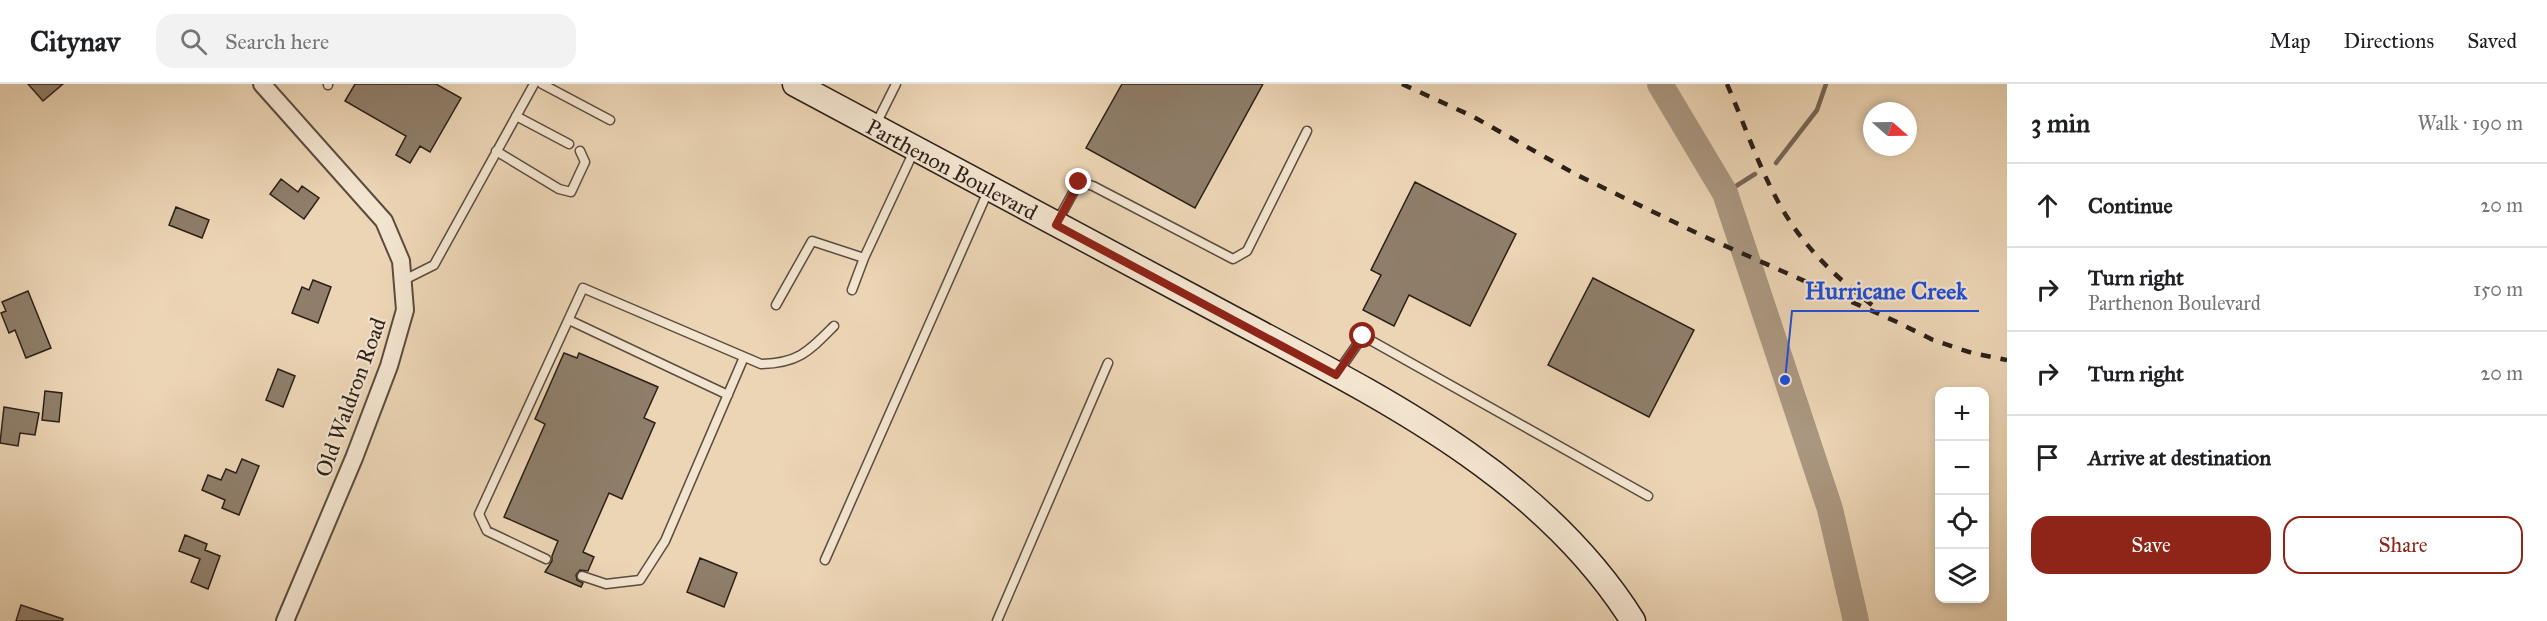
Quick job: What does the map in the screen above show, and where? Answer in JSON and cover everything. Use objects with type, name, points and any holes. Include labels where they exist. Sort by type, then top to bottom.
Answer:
[{"type":"main road","name":"Parthenon Boulevard","points":[[795,84],[1336,375],[1430,428],[1492,472],[1538,510],[1590,562],[1633,621]]},
{"type":"street","name":"Old Waldron Road","points":[[262,84],[384,221],[401,261],[405,310],[389,366],[354,458],[285,621]]},
{"type":"lane","points":[[402,281],[434,265],[534,84]]},
{"type":"lane","points":[[542,84],[610,120]]},
{"type":"lane","points":[[874,127],[896,84]]},
{"type":"lane","points":[[516,116],[569,144]]},
{"type":"lane","points":[[1056,225],[1079,182],[1093,186],[1233,259],[1247,251],[1307,131]]},
{"type":"lane","points":[[852,290],[864,258],[915,150]]},
{"type":"lane","points":[[496,151],[559,189],[571,192],[585,162],[580,151]]},
{"type":"lane","points":[[825,560],[989,189]]},
{"type":"lane","points":[[776,305],[812,242],[864,258]]},
{"type":"lane","points":[[546,559],[487,531],[479,514],[584,288],[761,364],[777,364],[808,353],[834,326]]},
{"type":"lane","points":[[568,320],[728,395]]},
{"type":"lane","points":[[1336,375],[1363,336],[1648,496]]},
{"type":"lane","points":[[582,576],[606,584],[640,580],[664,541],[744,357]]},
{"type":"lane","points":[[997,621],[1108,363]]},
{"type":"building","points":[[28,84],[63,84],[43,101]]},
{"type":"building","points":[[355,84],[436,84],[461,98],[430,152],[420,146],[410,163],[396,155],[406,136],[345,101]]},
{"type":"building","points":[[1122,84],[1263,84],[1195,208],[1086,148]]},
{"type":"building","points":[[281,179],[298,192],[302,186],[319,198],[304,219],[270,194]]},
{"type":"building","points":[[1415,182],[1516,234],[1470,326],[1409,295],[1394,326],[1363,310],[1381,275],[1371,270]]},
{"type":"building","points":[[176,207],[209,220],[202,238],[169,225]]},
{"type":"building","points":[[1593,278],[1694,330],[1649,417],[1548,365]]},
{"type":"building","points":[[313,280],[331,287],[318,323],[292,313],[302,287],[309,290]]},
{"type":"building","points":[[28,291],[51,348],[26,358],[15,330],[9,333],[1,313],[6,311],[2,302]]},
{"type":"building","points":[[564,353],[577,358],[579,353],[658,387],[644,418],[655,423],[622,499],[609,493],[583,552],[594,557],[588,571],[580,570],[576,575],[577,580],[583,583],[581,587],[545,572],[552,561],[558,541],[504,517],[545,424],[535,419]]},
{"type":"building","points":[[278,369],[295,376],[283,407],[266,400]]},
{"type":"building","points":[[45,391],[62,393],[59,422],[42,420]]},
{"type":"building","points":[[4,407],[39,413],[35,435],[20,433],[18,446],[0,443]]},
{"type":"building","points":[[242,459],[259,466],[239,515],[222,508],[225,500],[202,490],[208,475],[221,480],[226,469],[236,473]]},
{"type":"building","points":[[185,535],[207,544],[205,550],[220,556],[208,589],[191,582],[200,559],[179,551]]},
{"type":"building","points":[[700,558],[737,573],[724,607],[687,592]]},
{"type":"building","points":[[21,605],[63,619],[62,621],[16,621]]},
{"type":"waterway","points":[[1660,84],[1725,193],[1830,509],[1856,621]]},
{"type":"waterway","points":[[1776,163],[1817,110],[1826,84]]},
{"type":"waterway","points":[[1725,193],[1755,174]]},
{"type":"railway","points":[[1402,84],[1472,116],[1577,175],[1703,236],[1933,340],[1972,353],[2007,360]]},
{"type":"railway","points":[[1727,84],[1764,173],[1791,223],[1828,268],[1872,305]]},
{"type":"place","name":"Hurricane Creek","points":[[1785,380]]},
{"type":"route","points":[[1079,182],[1056,225],[1336,375],[1363,336]]}]
